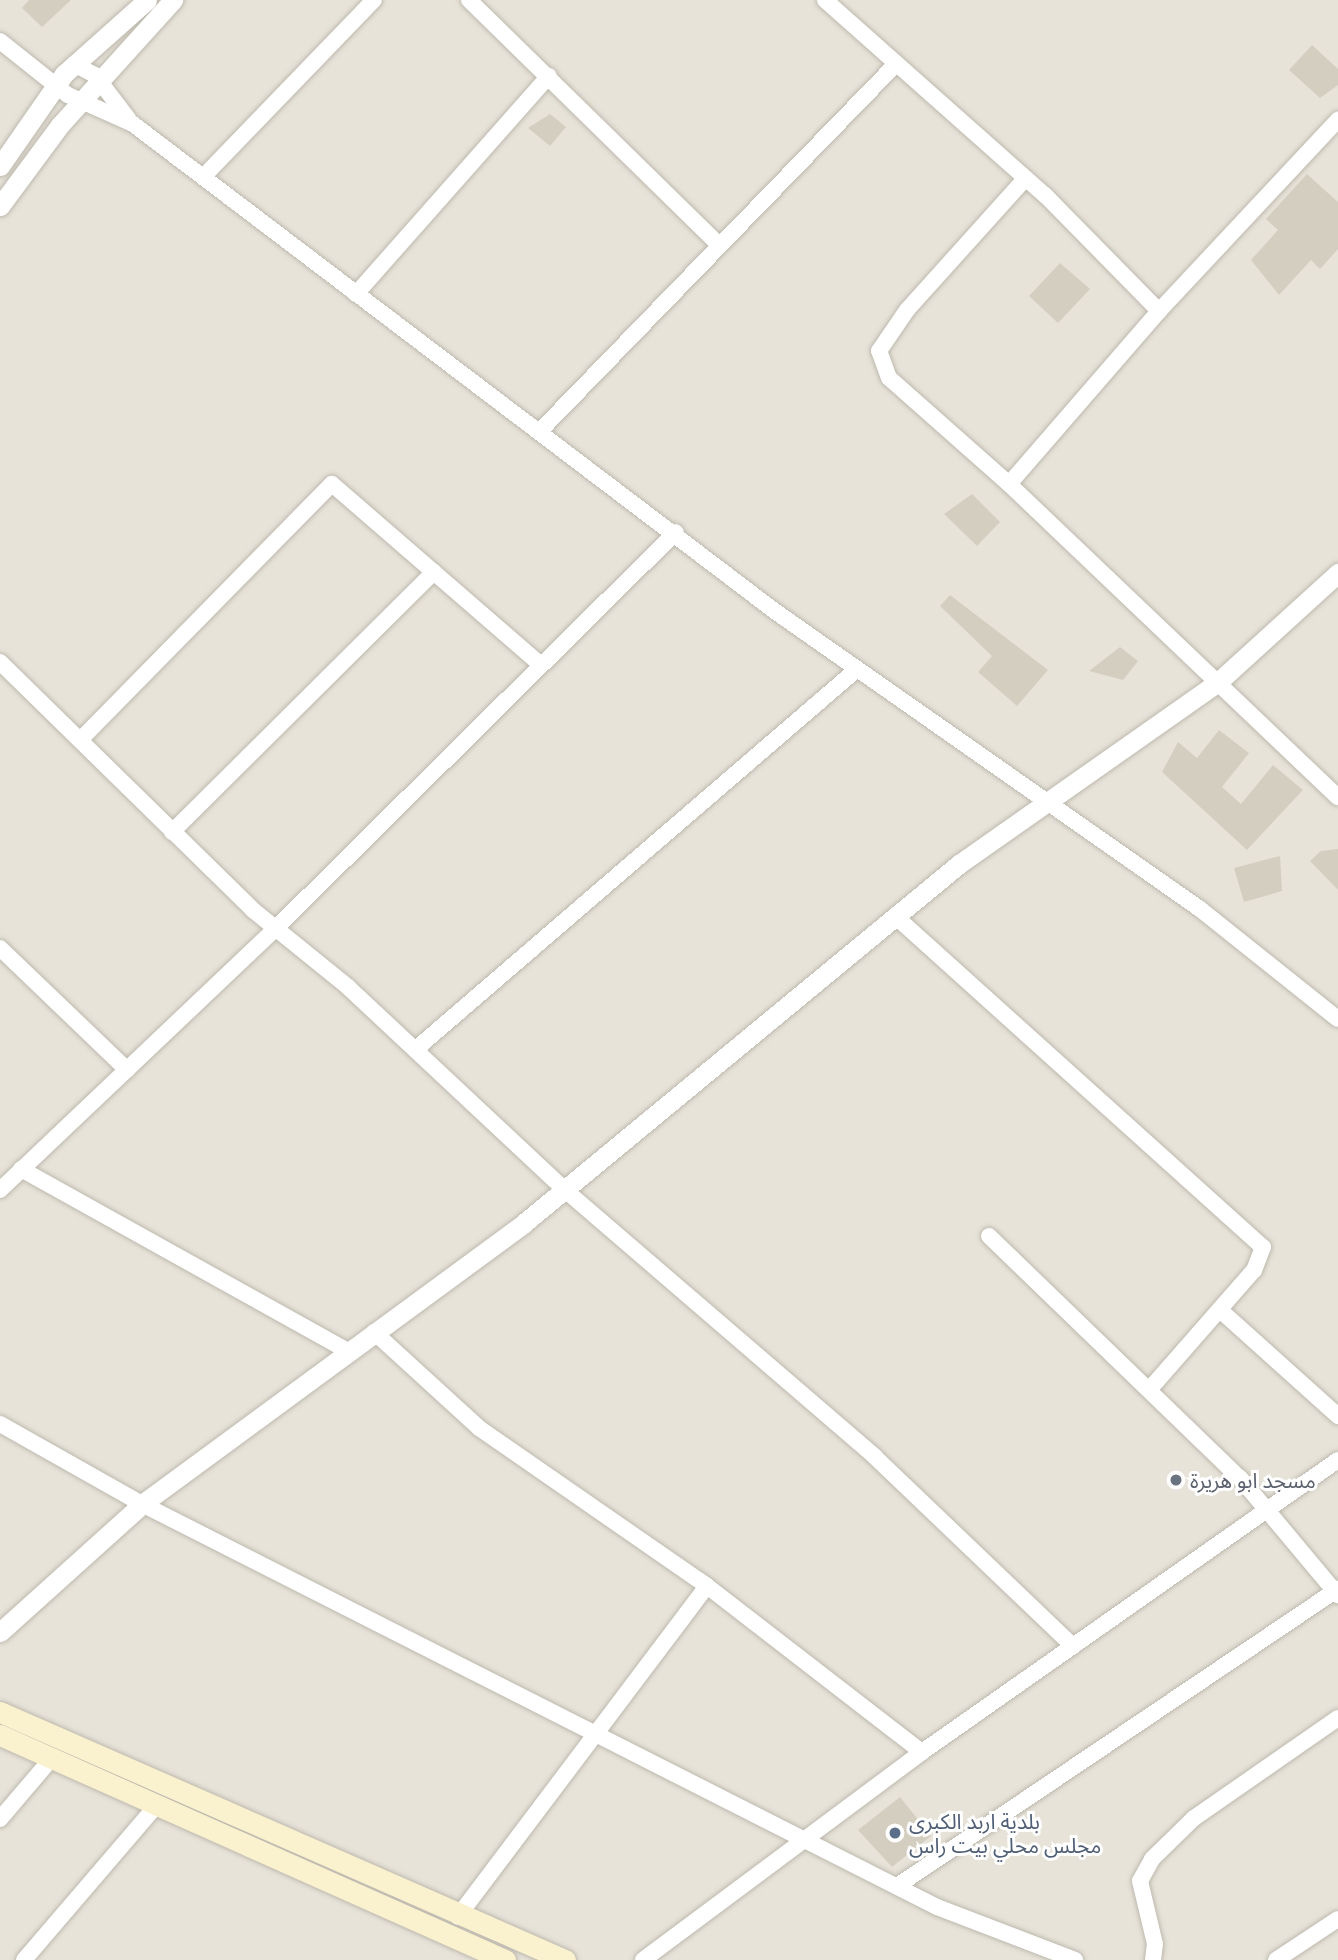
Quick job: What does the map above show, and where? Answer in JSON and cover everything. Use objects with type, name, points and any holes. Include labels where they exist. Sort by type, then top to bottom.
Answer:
[{"type":"main road","points":[[0,1712],[458,1916],[565,1960]]},
{"type":"main road","points":[[0,1735],[505,1960]]},
{"type":"street","points":[[0,166],[56,84],[74,64],[147,0]]},
{"type":"street","points":[[0,206],[101,81],[173,0]]},
{"type":"street","points":[[203,177],[374,0]]},
{"type":"street","points":[[469,0],[720,246]]},
{"type":"street","points":[[825,0],[1025,178],[1159,311]]},
{"type":"street","points":[[0,41],[83,103],[133,124],[856,670],[1045,804],[1200,909],[1338,1019]]},
{"type":"street","points":[[74,64],[101,81],[133,124]]},
{"type":"street","points":[[539,432],[896,64]]},
{"type":"street","points":[[356,294],[549,76]]},
{"type":"street","points":[[1009,484],[1159,311],[1338,120]]},
{"type":"street","points":[[1025,178],[907,310],[879,351],[890,378],[1009,484],[1338,797]]},
{"type":"street","points":[[82,738],[331,484],[540,664]]},
{"type":"street","points":[[0,1190],[275,929],[676,532]]},
{"type":"street","points":[[172,832],[434,572]]},
{"type":"street","points":[[0,1632],[142,1504],[565,1190],[895,916],[1045,804],[1217,683],[1338,573]]},
{"type":"street","points":[[0,662],[82,738],[172,832],[275,929],[417,1048],[565,1190],[875,1457],[1073,1646]]},
{"type":"street","points":[[417,1048],[856,670]]},
{"type":"street","points":[[895,916],[988,1005],[1261,1243],[1262,1260],[1149,1390]]},
{"type":"street","points":[[0,948],[127,1070]]},
{"type":"street","points":[[21,1169],[348,1351]]},
{"type":"street","points":[[897,1886],[1337,1592],[1265,1511],[1149,1390],[989,1237]]},
{"type":"street","points":[[1220,1310],[1338,1416]]},
{"type":"street","points":[[374,1332],[479,1428],[707,1586],[922,1752]]},
{"type":"street","points":[[0,1423],[142,1504],[897,1886],[1010,1940],[1075,1960]]},
{"type":"street","points":[[643,1960],[922,1752],[1338,1460]]},
{"type":"street","points":[[458,1916],[592,1733],[707,1586]]},
{"type":"street","points":[[1153,1960],[1156,1944],[1140,1881],[1152,1859],[1194,1818],[1338,1718]]},
{"type":"street","points":[[0,1819],[52,1758]]},
{"type":"street","points":[[24,1960],[157,1805]]},
{"type":"street","points":[[1276,1960],[1338,1919]]},
{"type":"shaded area","points":[[0,0],[1338,0],[1338,1960],[0,1960]]},
{"type":"building","points":[[29,0],[71,0],[42,27],[22,8]]},
{"type":"building","points":[[1312,45],[1338,69],[1338,85],[1320,98],[1289,70]]},
{"type":"building","points":[[550,114],[566,127],[550,146],[528,128]]},
{"type":"building","points":[[1307,174],[1338,202],[1338,249],[1320,269],[1311,260],[1279,295],[1251,260],[1278,230],[1266,219]]},
{"type":"building","points":[[1060,263],[1090,289],[1058,323],[1029,296]]},
{"type":"building","points":[[972,494],[1000,522],[977,546],[944,514]]},
{"type":"building","points":[[950,595],[1048,670],[1017,706],[978,672],[992,656],[940,606]]},
{"type":"building","points":[[1120,647],[1138,661],[1123,680],[1089,671]]},
{"type":"building","points":[[1219,730],[1249,753],[1222,787],[1241,804],[1273,765],[1303,790],[1247,850],[1162,772],[1178,742],[1197,758]]},
{"type":"building","points":[[1338,849],[1338,890],[1310,861],[1321,851]]},
{"type":"building","points":[[1280,856],[1282,891],[1244,902],[1234,868]]},
{"type":"building","name":"بلدية اربد الكبرى مجلس محلي بيت راس","points":[[900,1797],[931,1836],[892,1867],[858,1830]]},
{"type":"place","name":"مسجد ابو هريرة","points":[[1176,1480]]},
{"type":"place","name":"بلدية اربد الكبرى مجلس محلي بيت راس","points":[[895,1833]]}]
